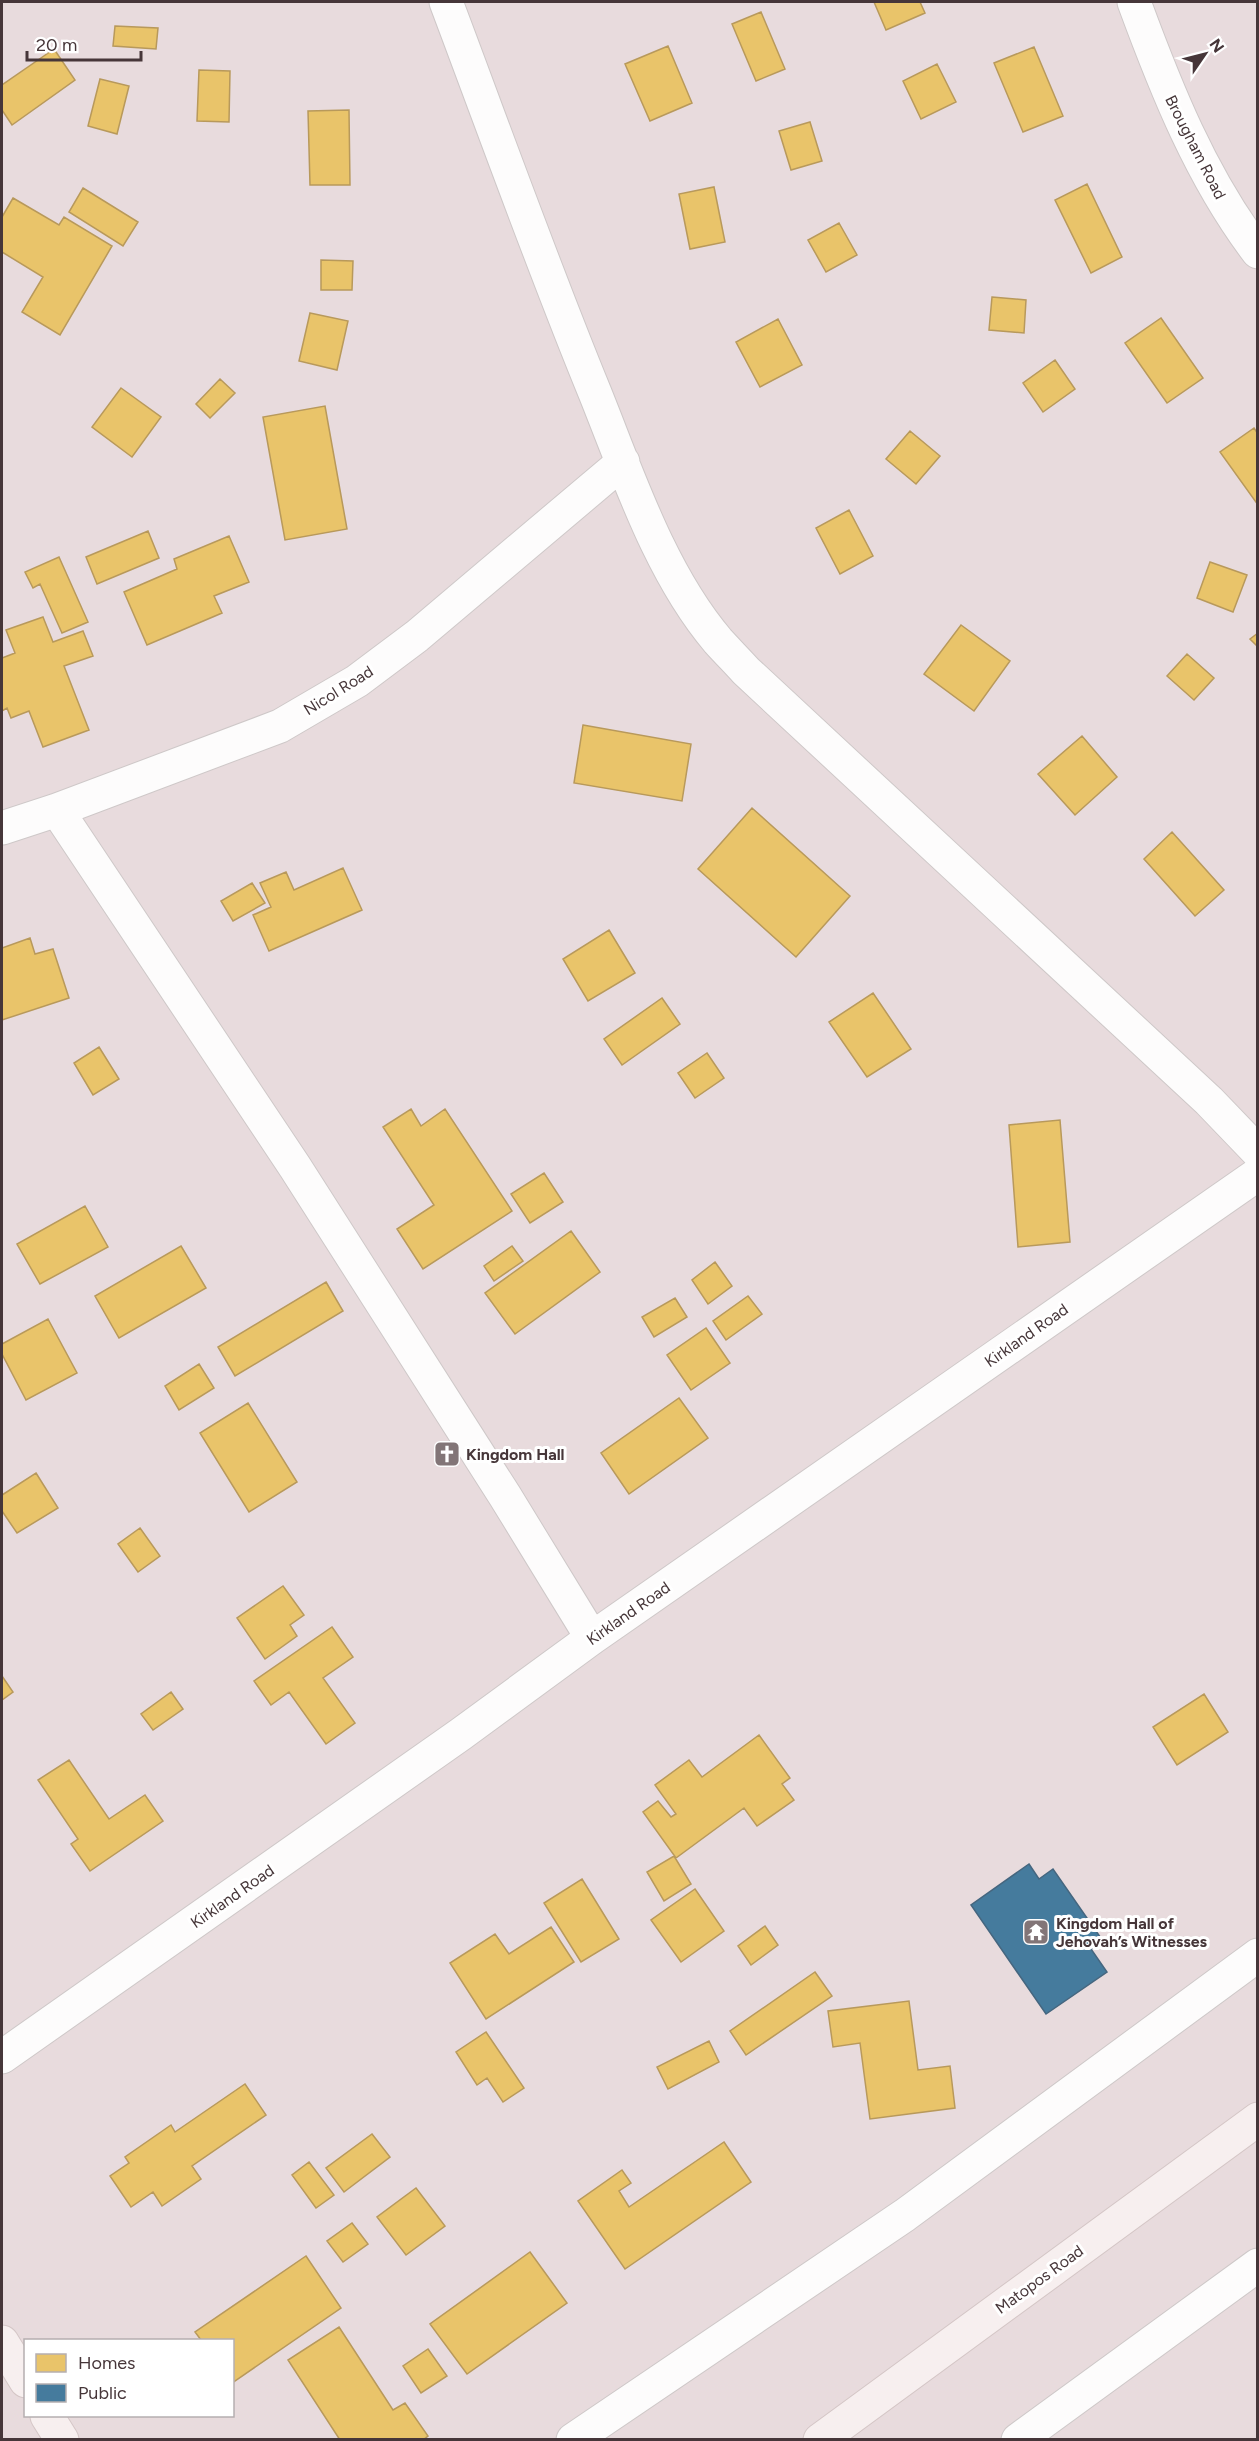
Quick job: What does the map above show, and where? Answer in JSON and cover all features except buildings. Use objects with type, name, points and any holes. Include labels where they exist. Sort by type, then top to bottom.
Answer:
[{"type":"main road","name":"Matopos Road","points":[[820,2439],[1257,2119]]},
{"type":"main road","points":[[2,2342],[24,2378]]},
{"type":"main road","points":[[48,2417],[62,2439]]},
{"type":"street","points":[[446,2],[565,319],[623,462],[664,558],[689,600],[717,640],[764,687],[1209,1101],[1257,1152]]},
{"type":"street","name":"Brougham Road","points":[[1134,2],[1164,83],[1197,153],[1239,227],[1257,252]]},
{"type":"street","name":"Nicol Road","points":[[2,828],[57,810],[280,726],[357,681],[417,636],[623,462]]},
{"type":"street","points":[[57,810],[295,1167],[505,1496],[592,1638]]},
{"type":"street","name":"Kirkland Road","points":[[2,2057],[442,1748],[592,1638],[1257,1174]]},
{"type":"street","points":[[573,2439],[905,2215],[1257,1955]]},
{"type":"street","points":[[1018,2439],[1257,2265]]},
{"type":"shaded area","points":[[2,2],[1257,2],[1257,2439],[2,2440]]},
{"type":"place","name":"Kingdom Hall","points":[[447,1454]]},
{"type":"place","name":"Kingdom Hall of Jehovah’s Witnesses","points":[[1036,1932]]}]
